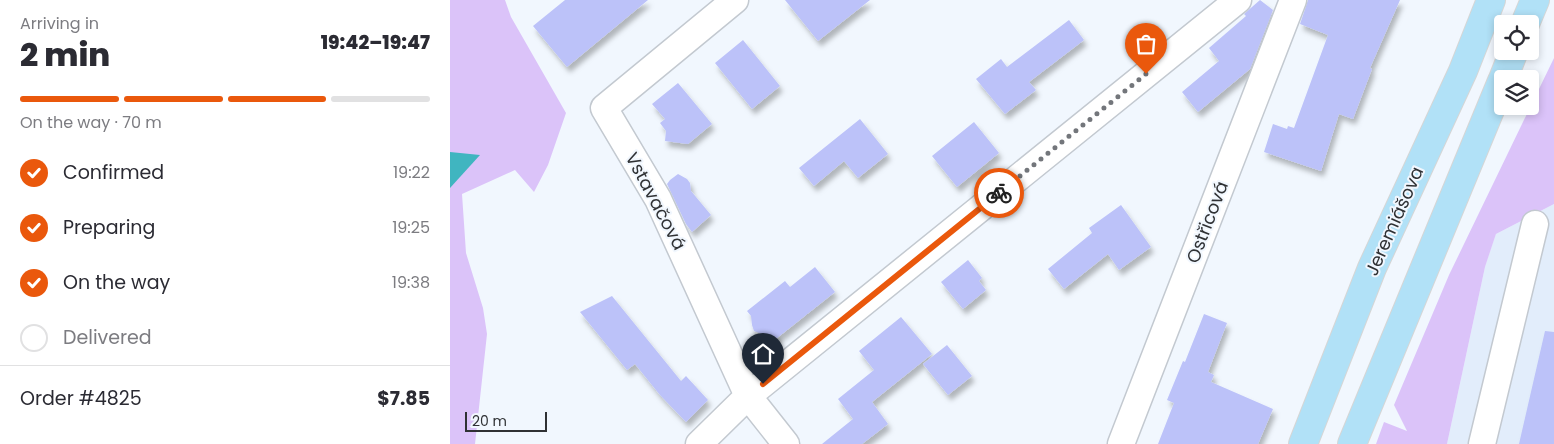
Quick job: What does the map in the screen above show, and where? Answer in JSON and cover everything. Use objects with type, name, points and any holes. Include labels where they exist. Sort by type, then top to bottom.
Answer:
[{"type":"main road","name":"Jeremiášova","points":[[1303,444],[1372,268],[1463,71],[1491,0]]},
{"type":"main road","points":[[1529,15],[1535,0]]},
{"type":"main road","points":[[1352,444],[1494,102]]},
{"type":"street","name":"Vstavačová","points":[[735,0],[604,108],[658,199],[748,396],[786,444]]},
{"type":"street","points":[[699,444],[748,396],[1238,0]]},
{"type":"street","name":"Ostřicová","points":[[1121,444],[1293,0]]},
{"type":"street","points":[[1482,444],[1536,224]]},
{"type":"shaded area","points":[[450,0],[505,0],[511,17],[566,113],[548,165],[534,192],[515,170],[462,194],[466,253],[483,308],[487,334],[475,444],[450,444]]},
{"type":"shaded area","points":[[1554,58],[1554,204],[1496,234],[1485,267],[1447,444],[1376,444],[1384,422],[1407,431],[1394,405],[1449,275],[1526,115],[1539,115],[1539,89]]},
{"type":"shaded area","points":[[1554,204],[1554,444],[1447,444],[1485,267],[1496,234]]},
{"type":"water","points":[[450,152],[480,155],[450,188]]},
{"type":"building","points":[[565,0],[648,0],[567,67],[533,26]]},
{"type":"building","points":[[785,0],[870,0],[818,41]]},
{"type":"building","points":[[1260,0],[1273,10],[1250,69],[1198,112],[1182,92],[1219,61],[1209,48],[1246,16],[1244,14]]},
{"type":"building","points":[[1308,0],[1400,0],[1370,68],[1372,69],[1353,119],[1339,114],[1321,171],[1264,152],[1273,124],[1287,129],[1288,126],[1294,128],[1328,35],[1300,24]]},
{"type":"building","points":[[1069,20],[1084,40],[1029,82],[1036,90],[1005,114],[976,79],[1001,59],[1007,67]]},
{"type":"building","points":[[743,40],[780,86],[752,109],[715,63]]},
{"type":"building","points":[[678,83],[712,124],[688,144],[665,141],[666,131],[660,123],[665,119],[652,104]]},
{"type":"building","points":[[860,119],[888,154],[858,178],[844,161],[814,186],[799,168]]},
{"type":"building","points":[[974,122],[999,153],[957,187],[932,156]]},
{"type":"building","points":[[678,174],[687,179],[690,183],[691,191],[711,215],[692,232],[686,224],[667,184]]},
{"type":"building","points":[[1121,205],[1151,247],[1119,270],[1108,254],[1064,289],[1048,269],[1092,233],[1089,228]]},
{"type":"building","points":[[968,260],[982,278],[979,281],[986,290],[963,309],[941,282]]},
{"type":"building","points":[[815,267],[835,292],[772,342],[767,336],[754,331],[751,316],[747,311],[785,281],[790,287]]},
{"type":"building","points":[[612,296],[681,381],[686,376],[708,400],[686,422],[660,395],[635,364],[627,370],[580,312]]},
{"type":"building","points":[[1204,314],[1227,323],[1208,372],[1214,375],[1211,382],[1273,409],[1258,444],[1158,444],[1174,403],[1167,400],[1183,361],[1185,362]]},
{"type":"building","points":[[901,317],[932,354],[872,402],[888,424],[862,444],[822,444],[853,419],[838,399],[874,370],[859,351]]},
{"type":"building","points":[[1545,331],[1554,332],[1554,444],[1519,444]]},
{"type":"building","points":[[947,345],[972,376],[948,395],[923,364]]},
{"type":"way so far","points":[[999,193],[1146,74]]},
{"type":"route","points":[[763,384],[999,193]]}]
